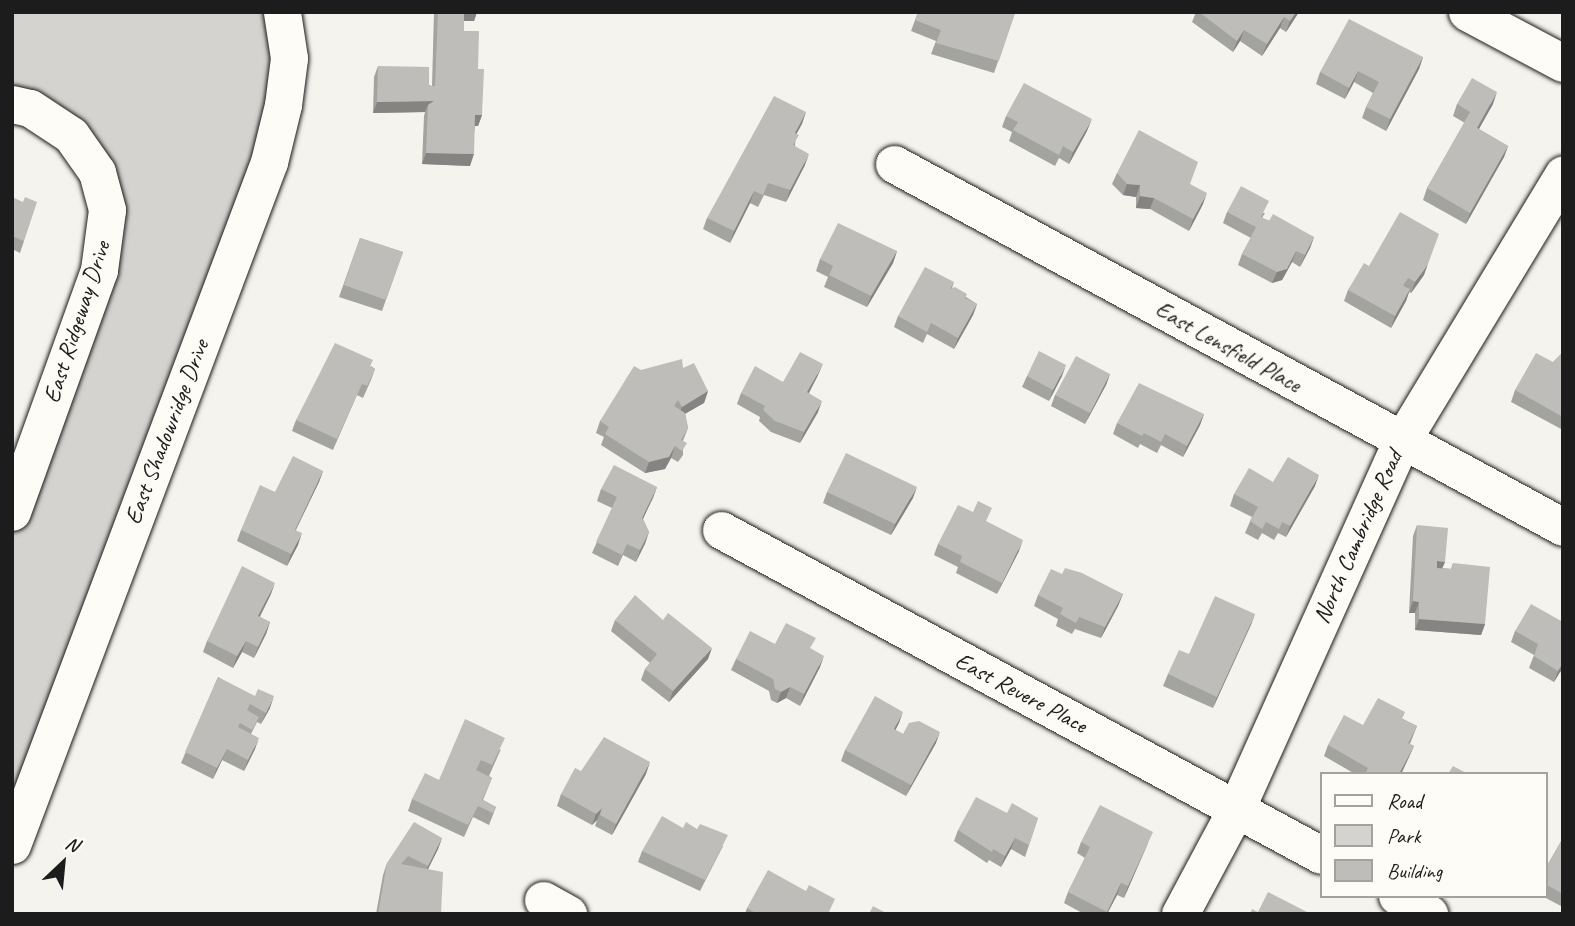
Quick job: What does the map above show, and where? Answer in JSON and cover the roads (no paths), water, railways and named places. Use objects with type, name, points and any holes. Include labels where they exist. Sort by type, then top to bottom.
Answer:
[{"type":"street","name":"East Shadowridge Drive","points":[[12,845],[268,162],[284,105],[289,58],[282,12]]},
{"type":"street","points":[[1467,12],[1563,63]]},
{"type":"street","name":"East Ridgeway Drive","points":[[12,104],[30,108],[71,135],[97,172],[107,210],[106,243],[12,512]]},
{"type":"street","name":"East Lensfield Place","points":[[894,164],[1401,442],[1563,527]]},
{"type":"street","name":"North Cambridge Road","points":[[1180,914],[1236,809],[1401,442],[1563,174]]},
{"type":"street","name":"East Revere Place","points":[[721,530],[1320,854]]},
{"type":"street","points":[[1401,898],[1429,914]]}]
